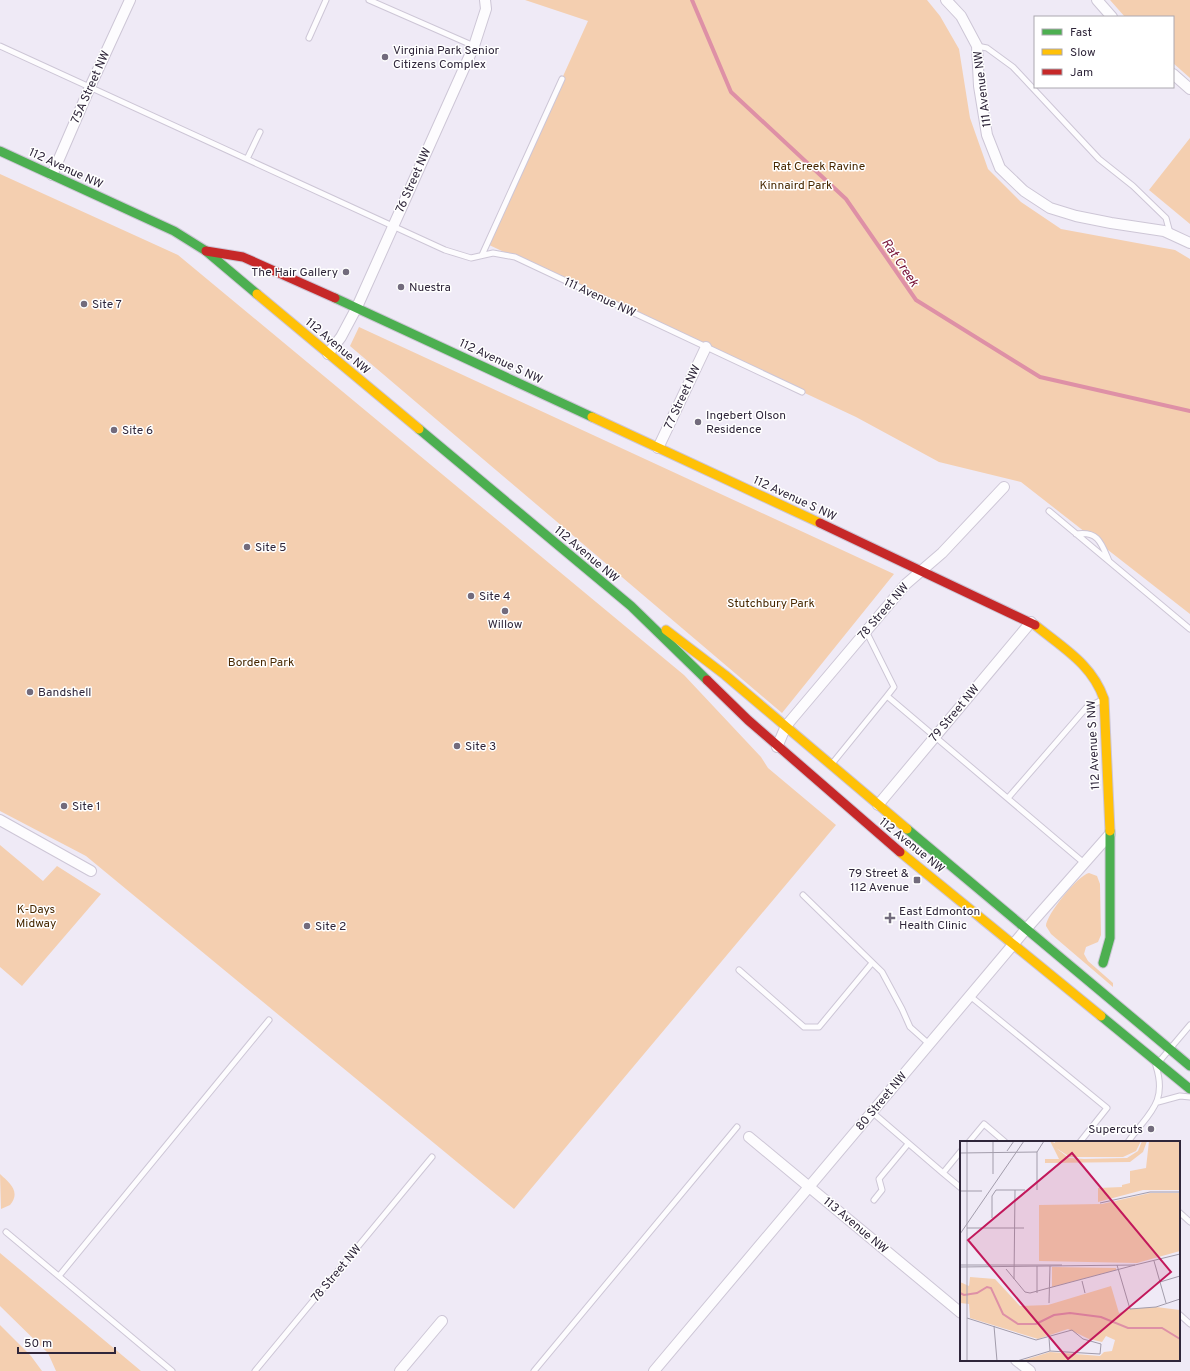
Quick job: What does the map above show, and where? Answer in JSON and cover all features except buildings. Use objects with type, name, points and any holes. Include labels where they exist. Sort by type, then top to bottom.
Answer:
[{"type":"main road","name":"112 Avenue NW","points":[[0,151],[174,231],[206,251],[631,606],[719,670],[1190,1066]]},
{"type":"main road","name":"112 Avenue S NW","points":[[206,251],[242,257],[357,307],[1031,622],[1088,668],[1099,684],[1104,699],[1110,834],[1110,938],[1108,950],[1103,963]]},
{"type":"main road","name":"112 Avenue NW","points":[[631,606],[778,747],[864,822],[1014,943],[1190,1089]]},
{"type":"street","name":"75A Street NW","points":[[52,175],[130,0]]},
{"type":"street","name":"76 Street NW","points":[[328,354],[341,337],[357,307],[474,46],[486,9],[485,0]]},
{"type":"street","name":"111 Avenue NW","points":[[946,0],[961,16],[977,46],[979,86],[987,135],[1000,168],[1024,191],[1050,208],[1076,216],[1164,231],[1190,243]]},
{"type":"street","points":[[1097,0],[1111,16]]},
{"type":"street","points":[[1174,75],[1190,89]]},
{"type":"street","name":"77 Street NW","points":[[658,448],[706,347]]},
{"type":"street","name":"78 Street NW","points":[[778,747],[786,726],[906,584],[942,553],[1004,487]]},
{"type":"street","name":"79 Street NW","points":[[878,805],[1031,622]]},
{"type":"street","points":[[0,820],[92,871]]},
{"type":"street","name":"80 Street NW","points":[[654,1371],[1014,943],[1110,834]]},
{"type":"street","name":"113 Avenue NW","points":[[749,1137],[810,1186],[960,1312]]},
{"type":"street","points":[[400,1371],[442,1321]]},
{"type":"street","points":[[1017,1361],[1030,1371]]},
{"type":"lane","points":[[308,38],[326,0]]},
{"type":"lane","points":[[369,0],[474,46]]},
{"type":"lane","name":"111 Avenue NW","points":[[0,46],[445,250],[471,258],[493,254],[515,257],[802,392]]},
{"type":"lane","points":[[977,46],[987,48],[1013,67],[1099,159],[1133,186],[1166,218],[1170,234]]},
{"type":"lane","points":[[482,255],[562,79]]},
{"type":"lane","points":[[247,159],[260,132]]},
{"type":"lane","points":[[1049,511],[1190,629]]},
{"type":"lane","points":[[1076,534],[1088,532],[1096,537],[1102,544],[1109,562]]},
{"type":"lane","points":[[831,765],[894,687],[866,631]]},
{"type":"lane","points":[[887,696],[1084,863]]},
{"type":"lane","points":[[1008,798],[1086,708],[1104,699]]},
{"type":"lane","points":[[802,895],[882,972],[910,1027],[929,1044]]},
{"type":"lane","points":[[739,970],[804,1027],[819,1027],[872,963]]},
{"type":"lane","points":[[970,996],[1107,1108],[1081,1141]]},
{"type":"lane","points":[[59,1276],[269,1020]]},
{"type":"lane","points":[[1129,1141],[1158,1102],[1159,1077],[1156,1061],[1170,1049],[1190,1025]]},
{"type":"lane","points":[[1158,1102],[1180,1096],[1190,1097]]},
{"type":"lane","points":[[872,1112],[960,1187]]},
{"type":"lane","points":[[970,1141],[984,1124],[1004,1141]]},
{"type":"lane","points":[[534,1371],[737,1127]]},
{"type":"lane","points":[[874,1200],[882,1190],[880,1180],[908,1144]]},
{"type":"lane","points":[[943,1173],[960,1152]]},
{"type":"lane","name":"78 Street NW","points":[[255,1371],[432,1157]]},
{"type":"lane","points":[[1180,1213],[1190,1222]]},
{"type":"lane","points":[[6,1232],[172,1371]]},
{"type":"lane","points":[[1180,1315],[1190,1324]]},
{"type":"green space","name":"Kinnaird Park","points":[[525,0],[927,0],[940,16],[959,49],[970,118],[988,169],[1021,202],[1061,229],[1175,250],[1190,259],[1190,614],[1021,482],[939,462],[856,417],[487,244],[588,21]]},
{"type":"green space","points":[[1110,0],[1190,0],[1190,78],[1174,64],[1174,16],[1124,16]]},
{"type":"green space","points":[[1190,138],[1190,224],[1149,190]]},
{"type":"green space","name":"Borden Park","points":[[0,174],[178,255],[684,675],[761,757],[768,768],[836,825],[514,1209],[86,856],[0,811]]},
{"type":"green space","name":"Stutchbury Park","points":[[359,327],[894,574],[782,713],[350,346]]},
{"type":"green space","name":"K-Days Midway","points":[[0,845],[43,881],[57,866],[101,894],[22,986],[0,967]]},
{"type":"green space","points":[[1089,873],[1097,876],[1100,884],[1101,935],[1098,942],[1086,947],[1084,954],[1088,961],[1113,983],[1113,987],[1051,934],[1046,926],[1051,913],[1063,896],[1084,875]]},
{"type":"green space","points":[[0,1174],[10,1184],[14,1192],[13,1200],[10,1205],[1,1209]]},
{"type":"green space","points":[[0,1253],[141,1371],[56,1371],[48,1353],[0,1306]]},
{"type":"green space","points":[[0,1325],[31,1356],[42,1371],[0,1371]]},
{"type":"waterway","name":"Rat Creek","points":[[692,0],[731,92],[846,199],[916,300],[1040,377],[1190,411]]},
{"type":"traffic: fast","points":[[0,151],[174,231],[206,251],[257,294]]},
{"type":"traffic: fast","points":[[335,298],[592,417]]},
{"type":"traffic: fast","points":[[419,429],[631,606],[707,680]]},
{"type":"traffic: fast","points":[[907,829],[1190,1066]]},
{"type":"traffic: fast","points":[[1103,963],[1110,938],[1110,831]]},
{"type":"traffic: fast","points":[[1101,1016],[1190,1089]]},
{"type":"traffic: slow","points":[[257,294],[419,429]]},
{"type":"traffic: slow","points":[[592,417],[820,523]]},
{"type":"traffic: slow","points":[[1035,625],[1066,649],[1084,666],[1099,687],[1104,699],[1110,831]]},
{"type":"traffic: slow","points":[[666,630],[725,675],[907,829]]},
{"type":"traffic: slow","points":[[900,852],[1101,1016]]},
{"type":"traffic: jam","points":[[206,251],[243,257],[335,298]]},
{"type":"traffic: jam","points":[[820,523],[1035,625]]},
{"type":"traffic: jam","points":[[707,680],[748,720],[900,852]]},
{"type":"place","name":"Virginia Park Senior Citizens Complex","points":[[385,57]]},
{"type":"place","name":"The Hair Gallery","points":[[346,272]]},
{"type":"place","name":"Nuestra","points":[[401,287]]},
{"type":"place","name":"Site 7","points":[[84,304]]},
{"type":"place","name":"Ingebert Olson Residence","points":[[698,422]]},
{"type":"place","name":"Site 6","points":[[114,430]]},
{"type":"place","name":"Site 5","points":[[247,547]]},
{"type":"place","name":"Site 4","points":[[471,596]]},
{"type":"place","name":"Willow","points":[[505,611]]},
{"type":"place","name":"Bandshell","points":[[30,692]]},
{"type":"place","name":"Site 3","points":[[457,746]]},
{"type":"place","name":"Site 1","points":[[64,806]]},
{"type":"place","name":"79 Street & 112 Avenue","points":[[917,880]]},
{"type":"place","name":"East Edmonton Health Clinic","points":[[890,918]]},
{"type":"place","name":"Site 2","points":[[307,926]]},
{"type":"place","name":"Supercuts","points":[[1151,1129]]},
{"type":"park label","name":"Rat Creek Ravine","points":[[819,166]]}]
